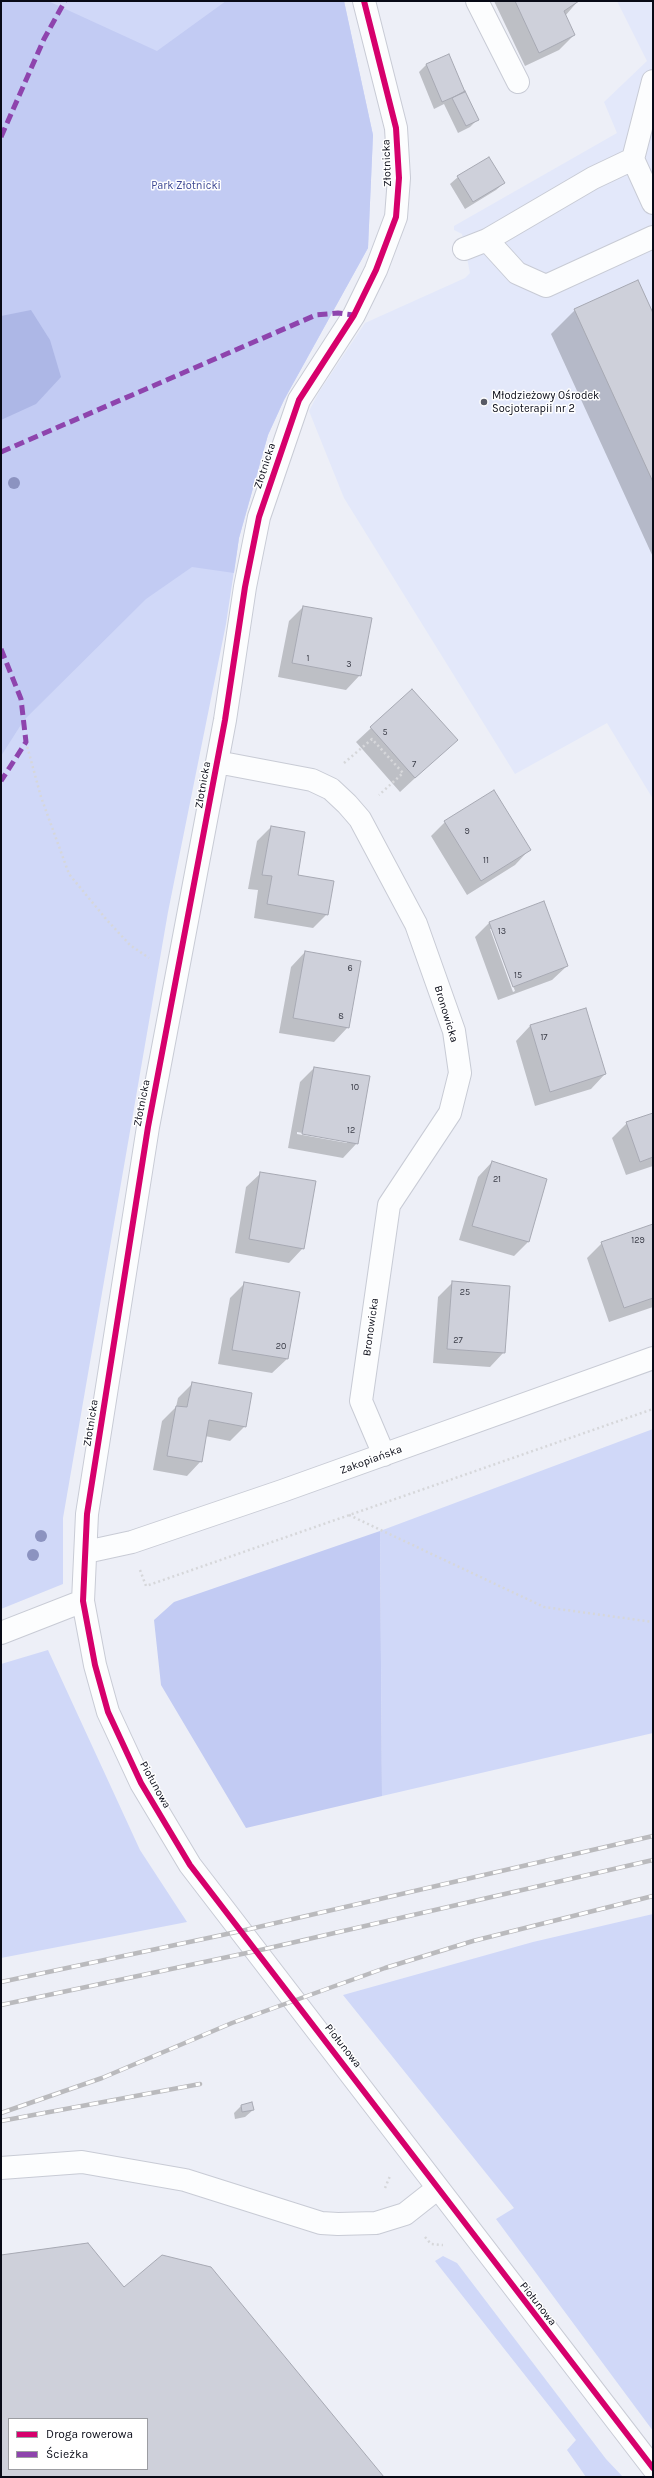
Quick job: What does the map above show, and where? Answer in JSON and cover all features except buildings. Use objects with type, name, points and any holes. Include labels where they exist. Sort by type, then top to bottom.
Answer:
[{"type":"street","name":"Złotnicka","points":[[83,1601],[87,1514],[148,1127],[217,762],[259,517],[278,457],[299,400],[354,315],[376,270],[396,217],[399,178],[396,128],[364,1]]},
{"type":"street","points":[[477,1],[518,82]]},
{"type":"street","points":[[653,80],[633,159],[653,203]]},
{"type":"street","points":[[464,249],[487,240],[593,178],[633,159]]},
{"type":"street","points":[[487,240],[517,273],[546,286],[653,237]]},
{"type":"street","name":"Bronowicka","points":[[217,762],[312,780],[331,790],[347,804],[360,819],[416,924],[454,1031],[460,1073],[450,1113],[389,1205],[361,1400],[384,1455]]},
{"type":"street","name":"Zakopiańska","points":[[86,1552],[132,1542],[384,1455],[653,1358]]},
{"type":"street","points":[[1,1633],[83,1601]]},
{"type":"street","name":"Piołunowa","points":[[83,1601],[95,1665],[108,1712],[141,1783],[190,1865],[653,2468]]},
{"type":"street","points":[[1,2168],[82,2162],[185,2180],[263,2203],[321,2223],[338,2224],[376,2223],[405,2214],[438,2188]]},
{"type":"path","points":[[340,767],[372,739],[403,773],[376,797]]},
{"type":"path","points":[[26,742],[41,797],[70,874],[106,919],[130,945],[154,962],[179,968]]},
{"type":"path","points":[[138,1565],[146,1586],[653,1409]]},
{"type":"path","points":[[349,1515],[544,1607],[653,1622]]},
{"type":"shaded area","name":"Młodzieżowy Ośrodek Socjoterapii nr 2","points":[[617,1],[653,1],[653,799],[607,723],[515,774],[344,498],[309,411],[319,392],[365,323],[465,278],[470,273],[462,234],[454,230],[454,226],[617,133],[604,102],[647,61]]},
{"type":"shaded area","points":[[31,310],[50,340],[61,377],[36,404],[1,420],[1,316]]},
{"type":"green space","name":"Park Złotnicki","points":[[1,1],[344,1],[373,135],[368,248],[284,400],[268,435],[239,538],[226,624],[168,912],[63,1518],[63,1584],[1,1609]]},
{"type":"green space","points":[[1,1],[48,1],[157,51],[226,1],[344,1],[373,135],[368,248],[284,400],[268,435],[239,538],[234,573],[192,567],[146,599],[24,720],[1,756]]},
{"type":"green space","points":[[653,1429],[653,1733],[382,1796],[380,1531]]},
{"type":"green space","points":[[380,1531],[382,1796],[246,1828],[161,1685],[154,1620],[174,1602]]},
{"type":"green space","points":[[48,1650],[140,1850],[187,1922],[1,1958],[1,1664]]},
{"type":"green space","points":[[653,1914],[653,2431],[496,2219],[514,2208],[343,1995],[533,1942]]},
{"type":"green space","points":[[443,2256],[457,2263],[606,2459],[623,2477],[586,2477],[567,2450],[576,2440],[435,2261]]},
{"type":"railway","points":[[1,1982],[241,1931],[653,1836]]},
{"type":"railway","points":[[1,2005],[256,1951],[653,1860]]},
{"type":"railway","points":[[1,2113],[102,2078],[232,2023],[385,1968],[473,1941],[653,1896]]},
{"type":"railway","points":[[1,2121],[200,2084]]},
{"type":"marked path","points":[[1,137],[44,39],[65,1]]},
{"type":"marked path","points":[[1,452],[316,315],[338,313],[354,315]]},
{"type":"marked path","points":[[1,649],[21,699],[26,742],[1,781]]},
{"type":"cycle path","points":[[364,1],[396,128],[399,178],[396,217],[376,270],[354,315],[299,400],[259,517],[245,587],[225,720],[148,1127],[87,1514],[83,1601],[95,1665],[108,1712],[141,1783],[190,1865],[653,2468]]},
{"type":"place","name":"Młodzieżowy Ośrodek Socjoterapii nr 2","points":[[484,402]]}]
